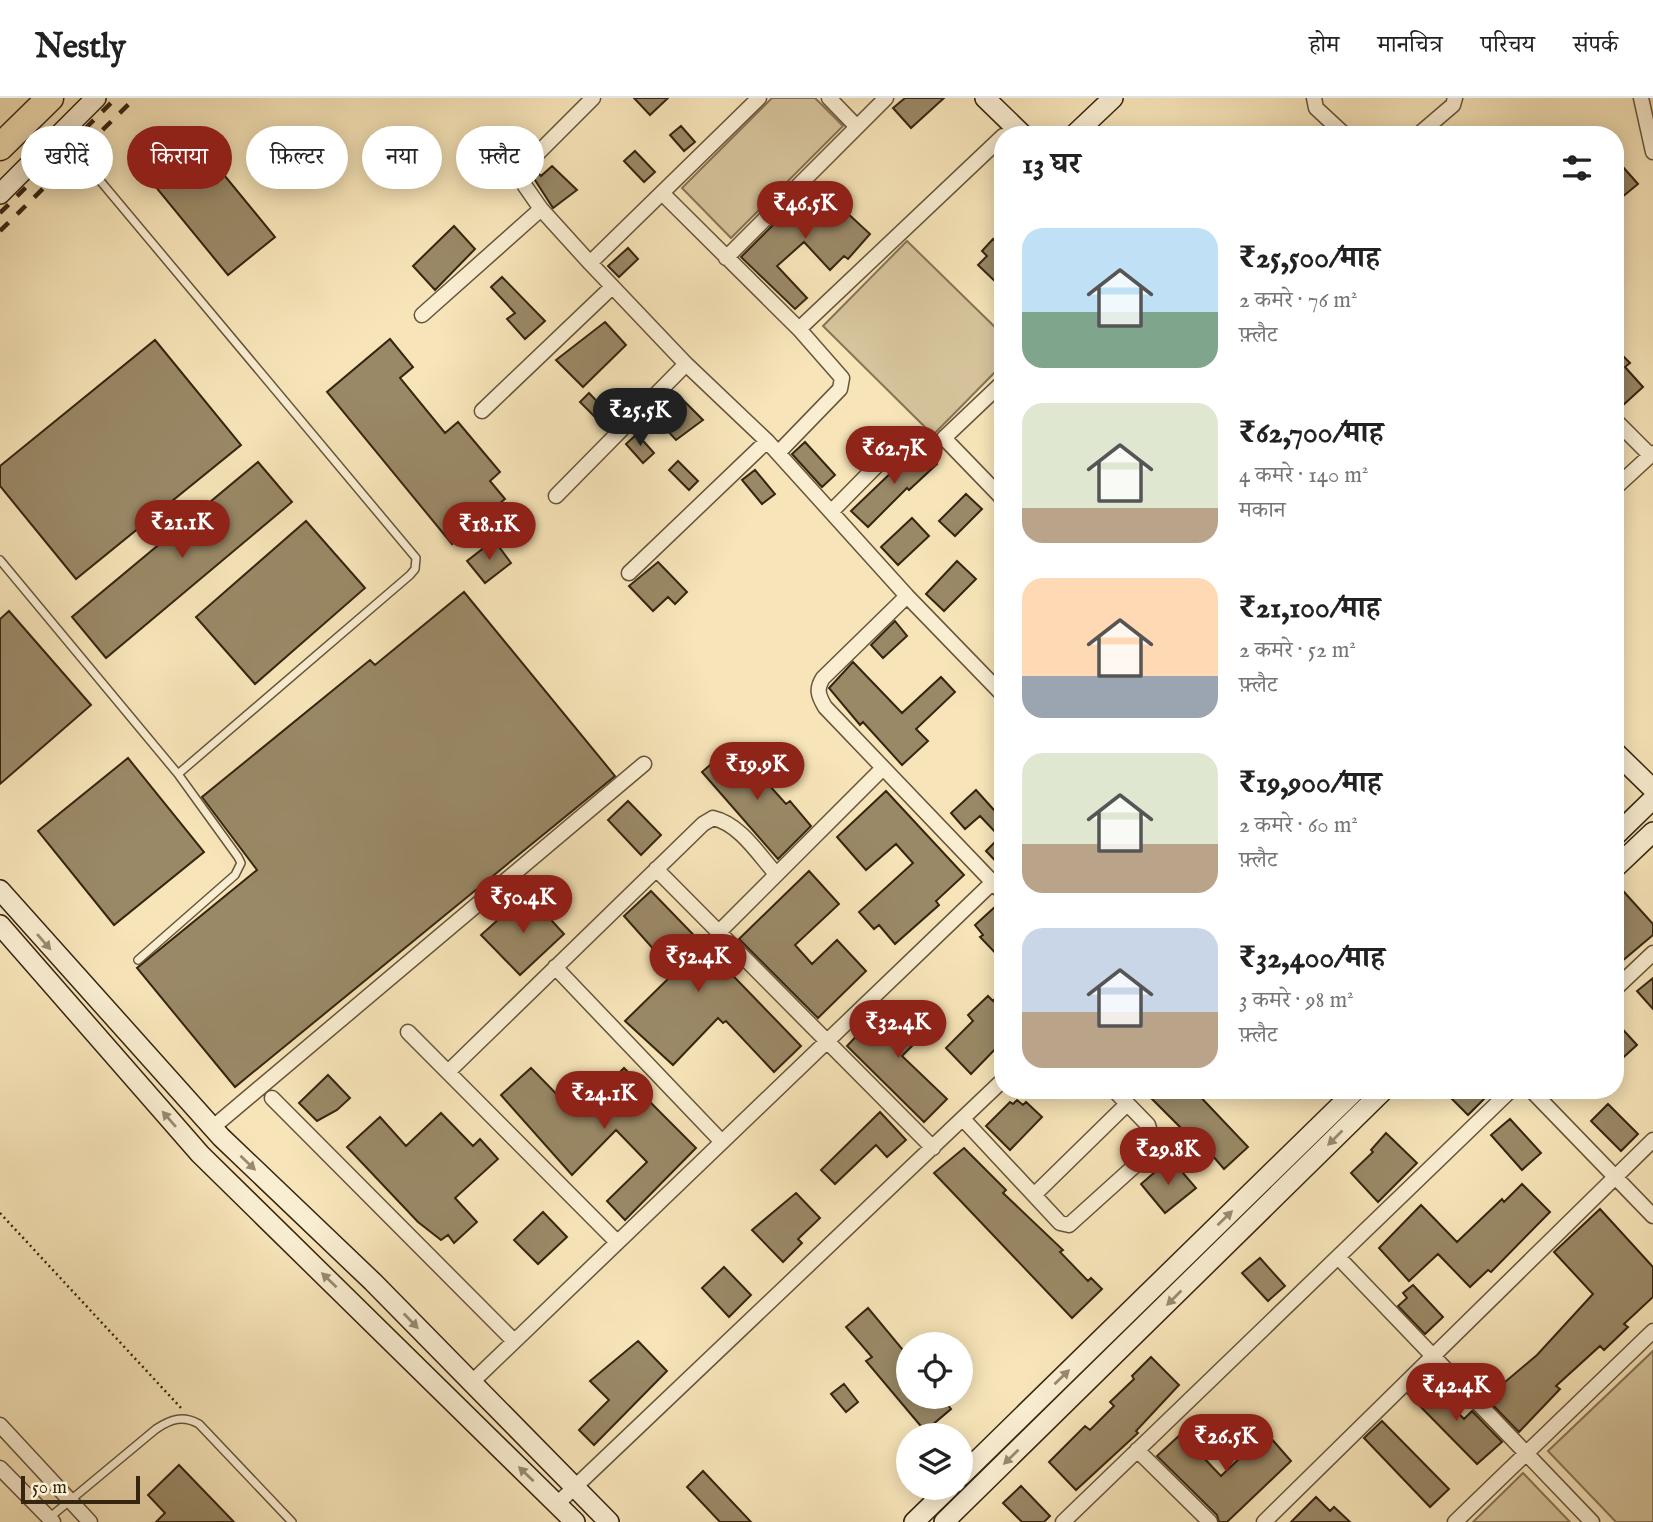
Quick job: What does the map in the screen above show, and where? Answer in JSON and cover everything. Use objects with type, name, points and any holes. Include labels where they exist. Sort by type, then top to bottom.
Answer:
[{"type":"highway","points":[[0,147],[50,98]]},
{"type":"main road","points":[[69,126],[96,98]]},
{"type":"main road","points":[[985,98],[1006,126]]},
{"type":"main road","points":[[1083,126],[1113,98]]},
{"type":"main road","points":[[0,194],[21,173]]},
{"type":"main road","points":[[1624,761],[1653,789]]},
{"type":"main road","points":[[1624,827],[1653,799]]},
{"type":"main road","points":[[1624,859],[1653,832]]},
{"type":"main road","points":[[0,890],[212,1128],[373,1282],[608,1522]]},
{"type":"main road","points":[[0,925],[200,1154],[575,1522]]},
{"type":"main road","points":[[973,1464],[1347,1099]]},
{"type":"main road","points":[[944,1522],[1375,1099]]},
{"type":"main road","points":[[973,1473],[987,1481]]},
{"type":"main road","points":[[914,1522],[937,1500]]},
{"type":"street","points":[[593,98],[526,167],[525,186],[541,209],[612,287],[686,364],[767,441],[907,596],[994,686]]},
{"type":"street","points":[[590,263],[759,98]]},
{"type":"street","points":[[829,98],[857,127]]},
{"type":"street","points":[[726,258],[886,98]]},
{"type":"street","points":[[1314,98],[1316,108],[1335,126]]},
{"type":"street","points":[[1428,126],[1453,105],[1455,98]]},
{"type":"street","points":[[1641,98],[1653,152]]},
{"type":"street","points":[[799,329],[994,149]]},
{"type":"street","points":[[662,193],[839,372],[842,383],[840,389],[778,453]]},
{"type":"street","points":[[422,315],[541,209]]},
{"type":"street","points":[[482,411],[612,287]]},
{"type":"street","points":[[556,496],[686,364]]},
{"type":"street","points":[[994,391],[944,438],[994,490]]},
{"type":"street","points":[[1624,428],[1651,454],[1624,480]]},
{"type":"street","points":[[629,573],[767,441]]},
{"type":"street","points":[[832,511],[897,445]]},
{"type":"street","points":[[907,596],[823,678],[817,688],[825,707],[994,884]]},
{"type":"street","points":[[212,1128],[645,764]]},
{"type":"street","points":[[719,932],[883,768]]},
{"type":"street","points":[[448,1072],[656,869],[713,818],[735,828],[776,874]]},
{"type":"street","points":[[656,869],[933,1148]]},
{"type":"street","points":[[471,1383],[827,1041],[994,892]]},
{"type":"street","points":[[1624,980],[1653,953]]},
{"type":"street","points":[[555,967],[722,1142]]},
{"type":"street","points":[[408,1032],[617,1242]]},
{"type":"street","points":[[557,1504],[994,1089]]},
{"type":"street","points":[[272,1098],[514,1341]]},
{"type":"street","points":[[963,1119],[1060,1223],[1069,1225],[1150,1152],[1154,1144],[1148,1125],[1122,1099]]},
{"type":"street","points":[[1063,1522],[1502,1099]]},
{"type":"street","points":[[1540,1099],[1653,1216]]},
{"type":"street","points":[[1034,1195],[1127,1104]]},
{"type":"street","points":[[1264,1522],[1431,1355],[1653,1140]]},
{"type":"street","points":[[1338,1257],[1592,1522]]},
{"type":"street","points":[[1455,1522],[1653,1331]]},
{"type":"street","points":[[0,1425],[90,1522]]},
{"type":"street","points":[[1137,1450],[1210,1522]]},
{"type":"street","points":[[0,1468],[51,1520]]},
{"type":"lane","points":[[107,189],[416,558],[415,569],[410,575],[178,774]]},
{"type":"lane","points":[[0,560],[178,774],[241,863],[235,875],[138,960]]},
{"type":"lane","points":[[51,1520],[69,1500],[156,1429],[166,1422],[189,1418],[199,1424],[292,1522]]},
{"type":"path","points":[[0,1213],[114,1333],[189,1418]]},
{"type":"shaded area","points":[[772,98],[815,98],[843,126],[731,238],[682,188]]},
{"type":"shaded area","points":[[907,241],[994,326],[994,373],[933,435],[823,326]]},
{"type":"shaded area","points":[[1653,1351],[1653,1522],[1616,1522],[1548,1451]]},
{"type":"shaded area","points":[[1523,1473],[1570,1522],[1473,1522]]},
{"type":"building","points":[[634,98],[668,98],[650,115]]},
{"type":"building","points":[[905,98],[944,98],[911,128],[893,108]]},
{"type":"building","points":[[681,126],[695,142],[684,151],[670,135]]},
{"type":"building","points":[[635,151],[655,172],[644,182],[624,161]]},
{"type":"building","points":[[552,166],[577,190],[553,208],[541,189],[544,189],[544,173]]},
{"type":"building","points":[[1624,168],[1638,184],[1624,196]]},
{"type":"building","points":[[232,185],[275,237],[228,275],[157,189],[232,189]]},
{"type":"building","points":[[818,186],[870,234],[848,259],[844,256],[830,270],[804,242],[777,266],[807,298],[795,309],[741,257],[793,205],[796,208]]},
{"type":"building","points":[[454,226],[475,249],[435,290],[413,266]]},
{"type":"building","points":[[994,240],[994,280],[978,265],[987,256],[982,251]]},
{"type":"building","points":[[628,248],[638,259],[619,277],[608,266]]},
{"type":"building","points":[[502,277],[545,321],[525,339],[507,319],[515,313],[491,287]]},
{"type":"building","points":[[605,322],[626,345],[583,387],[556,360]]},
{"type":"building","points":[[390,339],[413,367],[400,378],[445,433],[458,422],[500,472],[490,481],[505,499],[452,544],[327,392]]},
{"type":"building","points":[[155,340],[241,445],[76,579],[0,486],[0,466]]},
{"type":"building","points":[[1624,357],[1630,363],[1625,367],[1643,387],[1624,404]]},
{"type":"building","points":[[589,393],[610,415],[602,424],[580,402]]},
{"type":"building","points":[[679,396],[703,420],[676,440],[654,416]]},
{"type":"building","points":[[637,434],[654,453],[643,463],[626,444]]},
{"type":"building","points":[[805,442],[835,475],[822,487],[792,454]]},
{"type":"building","points":[[919,446],[937,464],[909,490],[907,488],[868,527],[851,511]]},
{"type":"building","points":[[678,461],[698,481],[689,490],[669,470]]},
{"type":"building","points":[[258,462],[292,502],[106,658],[72,617]]},
{"type":"building","points":[[755,470],[775,494],[762,504],[742,480]]},
{"type":"building","points":[[966,494],[982,509],[955,536],[939,521]]},
{"type":"building","points":[[912,518],[929,536],[898,565],[881,547]]},
{"type":"building","points":[[306,521],[365,588],[255,684],[196,617]]},
{"type":"building","points":[[494,540],[511,563],[485,583],[467,561]]},
{"type":"building","points":[[957,561],[976,579],[944,611],[926,594]]},
{"type":"building","points":[[658,562],[687,592],[675,604],[668,597],[653,611],[629,586]]},
{"type":"building","points":[[464,592],[615,776],[235,1087],[137,968],[257,870],[202,797],[370,660],[375,665]]},
{"type":"building","points":[[9,611],[91,705],[0,784],[0,619]]},
{"type":"building","points":[[895,621],[907,636],[883,658],[871,645]]},
{"type":"building","points":[[853,662],[902,713],[941,677],[955,692],[916,729],[928,741],[902,765],[863,722],[860,725],[829,688]]},
{"type":"building","points":[[733,745],[786,804],[790,801],[811,826],[778,859],[702,772]]},
{"type":"building","points":[[128,758],[204,852],[114,925],[38,831]]},
{"type":"building","points":[[976,790],[994,810],[994,831],[980,816],[965,829],[951,813]]},
{"type":"building","points":[[886,791],[964,875],[936,901],[939,905],[895,944],[879,925],[874,929],[859,912],[913,863],[896,844],[866,870],[837,837]]},
{"type":"building","points":[[628,801],[661,835],[641,855],[608,820]]},
{"type":"building","points":[[994,843],[994,859],[986,851]]},
{"type":"building","points":[[809,871],[839,904],[795,945],[812,964],[837,940],[866,971],[818,1018],[739,939]]},
{"type":"building","points":[[651,891],[801,1046],[774,1072],[726,1021],[723,1023],[718,1018],[673,1065],[625,1021],[673,971],[624,916]]},
{"type":"building","points":[[1624,892],[1653,924],[1653,935],[1624,959]]},
{"type":"building","points":[[527,894],[564,934],[520,975],[481,935]]},
{"type":"building","points":[[994,908],[994,952],[980,937],[983,935],[975,925]]},
{"type":"building","points":[[1653,978],[1653,1009],[1637,991]]},
{"type":"building","points":[[988,996],[993,1001],[994,1050],[971,1074],[946,1048],[973,1021],[968,1015]]},
{"type":"building","points":[[897,1003],[926,1032],[902,1056],[947,1099],[924,1122],[847,1046],[865,1027],[869,1030]]},
{"type":"building","points":[[1624,1031],[1637,1045],[1624,1057]]},
{"type":"building","points":[[531,1068],[577,1115],[624,1068],[645,1089],[641,1093],[696,1148],[625,1220],[607,1201],[647,1162],[616,1130],[572,1175],[501,1095]]},
{"type":"building","points":[[328,1075],[350,1098],[337,1110],[317,1121],[299,1103]]},
{"type":"building","points":[[1152,1099],[1203,1099],[1248,1147],[1224,1169],[1189,1128],[1185,1132]]},
{"type":"building","points":[[1452,1099],[1484,1099],[1468,1115]]},
{"type":"building","points":[[1017,1100],[1023,1105],[1026,1102],[1042,1117],[1010,1150],[986,1126],[1010,1102],[1013,1104]]},
{"type":"building","points":[[1608,1104],[1638,1134],[1621,1151],[1591,1121]]},
{"type":"building","points":[[880,1112],[906,1140],[887,1157],[876,1145],[835,1184],[821,1170]]},
{"type":"building","points":[[441,1113],[473,1146],[480,1139],[498,1159],[455,1198],[477,1222],[454,1243],[448,1235],[441,1240],[418,1222],[347,1147],[380,1117],[406,1146]]},
{"type":"building","points":[[1510,1119],[1541,1153],[1522,1170],[1491,1135]]},
{"type":"building","points":[[1386,1133],[1417,1163],[1378,1202],[1351,1173],[1373,1152],[1371,1150]]},
{"type":"building","points":[[964,1148],[1006,1190],[1003,1193],[1063,1250],[1060,1252],[1088,1281],[1091,1278],[1102,1289],[1072,1318],[934,1173]]},
{"type":"building","points":[[1163,1165],[1170,1173],[1177,1166],[1196,1188],[1165,1213],[1141,1184]]},
{"type":"building","points":[[1522,1184],[1550,1212],[1491,1272],[1488,1270],[1470,1287],[1438,1254],[1409,1281],[1379,1248],[1421,1205],[1457,1242],[1502,1199],[1504,1202]]},
{"type":"building","points":[[796,1193],[820,1218],[798,1239],[802,1243],[783,1262],[752,1230]]},
{"type":"building","points":[[1600,1209],[1653,1267],[1653,1297],[1624,1324],[1628,1327],[1604,1350],[1600,1346],[1556,1386],[1560,1389],[1519,1432],[1486,1398],[1537,1355],[1593,1294],[1554,1252]]},
{"type":"building","points":[[543,1212],[567,1237],[538,1264],[514,1240]]},
{"type":"building","points":[[1260,1258],[1285,1286],[1268,1301],[1242,1273]]},
{"type":"building","points":[[724,1267],[751,1295],[729,1317],[702,1288]]},
{"type":"building","points":[[1413,1285],[1443,1317],[1425,1334],[1398,1306],[1407,1298],[1403,1293]]},
{"type":"building","points":[[868,1308],[896,1342],[896,1397],[866,1361],[872,1357],[846,1327]]},
{"type":"building","points":[[638,1341],[667,1371],[594,1445],[579,1430],[609,1400],[590,1381]]},
{"type":"building","points":[[1151,1357],[1179,1385],[1136,1431],[1138,1433],[1076,1490],[1049,1462],[1085,1426],[1090,1430],[1114,1406],[1110,1402],[1134,1379],[1132,1376]]},
{"type":"building","points":[[1424,1378],[1464,1419],[1472,1411],[1502,1442],[1477,1464],[1408,1394]]},
{"type":"building","points":[[844,1384],[858,1402],[846,1412],[831,1394]]},
{"type":"building","points":[[906,1409],[951,1409],[934,1423],[918,1423]]},
{"type":"building","points":[[1382,1421],[1449,1489],[1430,1507],[1364,1438]]},
{"type":"building","points":[[1181,1434],[1221,1476],[1264,1435],[1269,1436],[1291,1461],[1227,1522],[1219,1522],[1217,1515],[1157,1456]]},
{"type":"building","points":[[179,1465],[234,1522],[156,1522],[165,1513],[148,1495]]},
{"type":"building","points":[[703,1471],[751,1522],[720,1522],[687,1487]]},
{"type":"building","points":[[1021,1486],[1050,1516],[1044,1522],[1022,1522],[1003,1503]]},
{"type":"building","points":[[1316,1497],[1330,1511],[1334,1507],[1350,1522],[1291,1522]]},
{"type":"railway","points":[[0,213],[116,98]]},
{"type":"railway","points":[[0,231],[135,98]]}]
